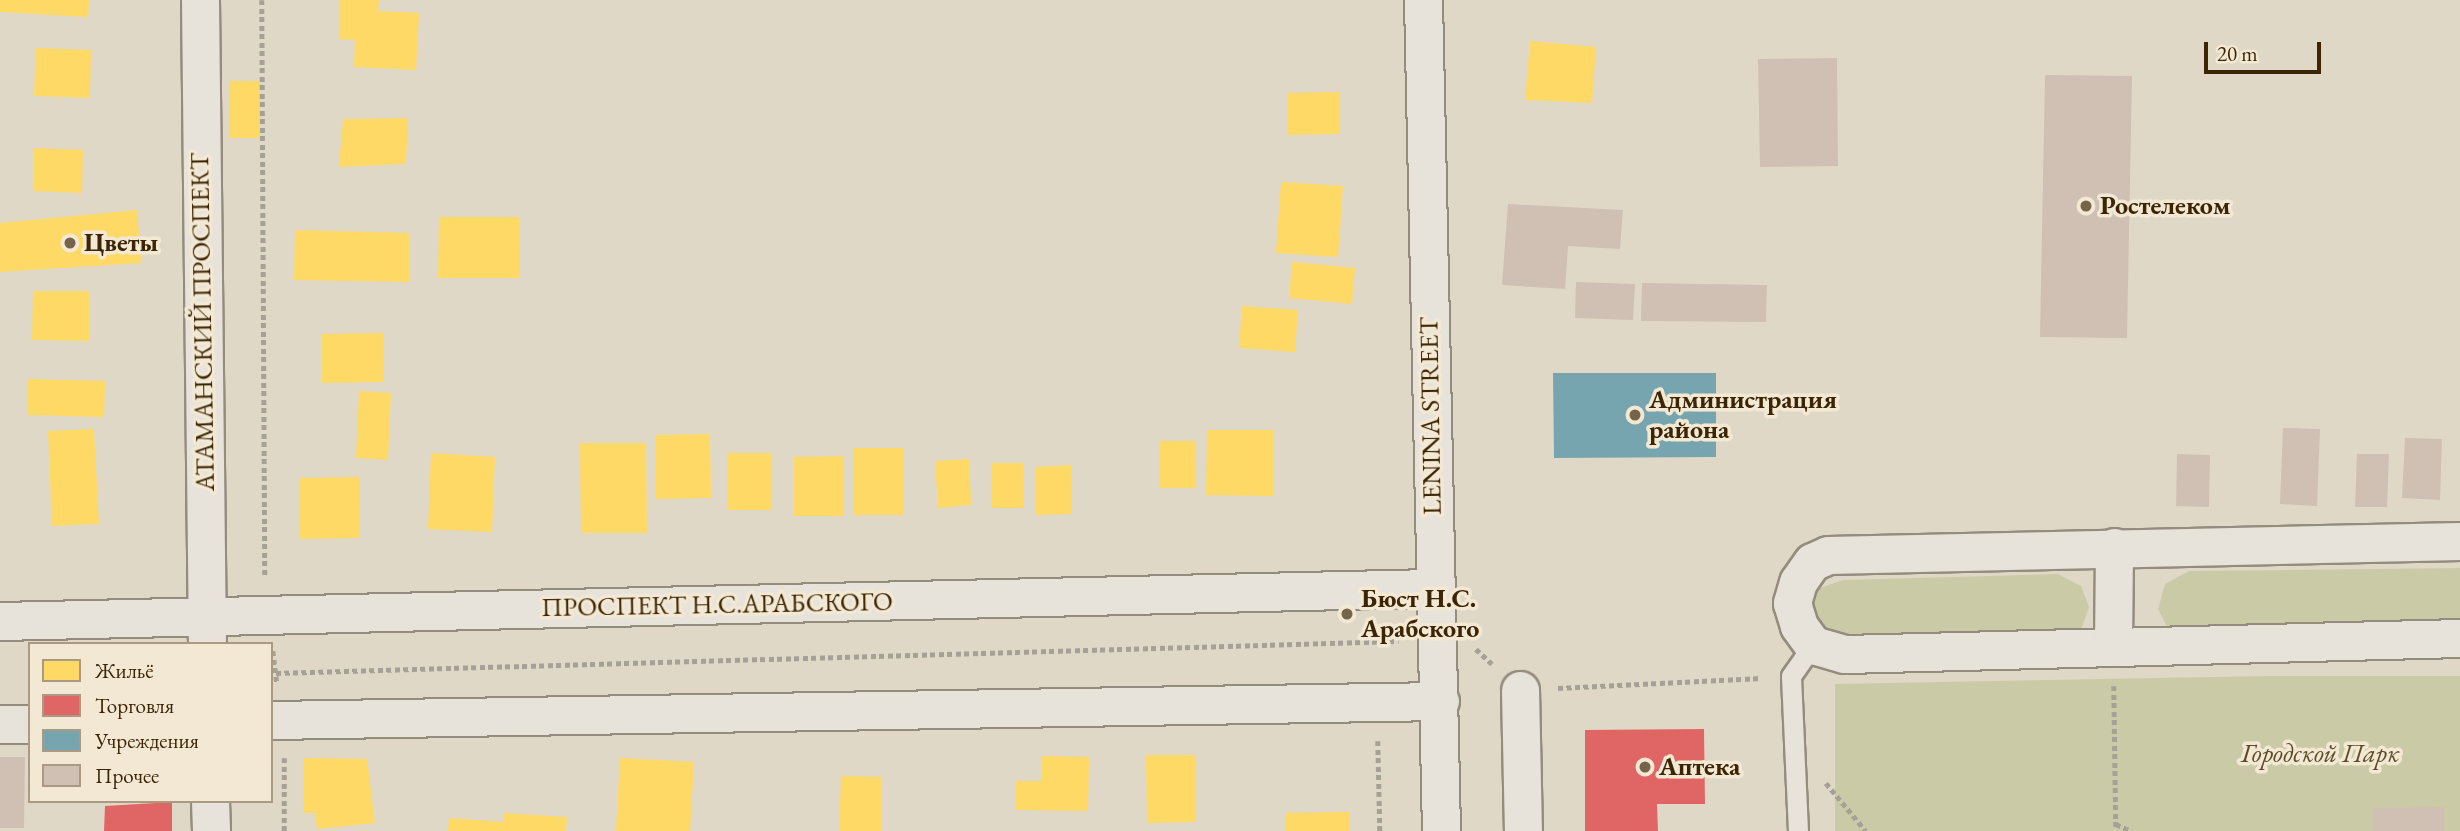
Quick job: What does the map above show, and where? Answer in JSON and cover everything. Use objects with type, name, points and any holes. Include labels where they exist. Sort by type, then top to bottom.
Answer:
[{"type":"street","name":"АТАМАНСКИЙ ПРОСПЕКТ","points":[[200,0],[207,631]]},
{"type":"street","name":"LENINA STREET","points":[[1423,0],[1441,831]]},
{"type":"street","points":[[2460,541],[1828,555],[1812,562],[1798,582],[1792,603],[1799,626],[1813,645],[1845,654],[2460,638]]},
{"type":"street","points":[[2113,646],[2114,547]]},
{"type":"street","name":"ПРОСПЕКТ Н.С.АРАБСКОГО","points":[[0,621],[207,631],[269,616],[1434,588]]},
{"type":"street","points":[[1520,690],[1523,831]]},
{"type":"street","points":[[277,720],[1440,701]]},
{"type":"street","points":[[0,724],[28,724]]},
{"type":"street","points":[[210,803],[211,831]]},
{"type":"lane","points":[[1798,831],[1791,676],[1813,645]]},
{"type":"path","points":[[262,0],[265,582],[272,642]]},
{"type":"path","points":[[276,673],[1406,641]]},
{"type":"path","points":[[2113,646],[2116,831]]},
{"type":"path","points":[[1475,648],[1520,690],[1791,676]]},
{"type":"path","points":[[273,649],[284,831]]},
{"type":"path","points":[[1377,704],[1380,831]]},
{"type":"path","points":[[1795,764],[1813,767],[1866,831]]},
{"type":"path","points":[[2116,824],[2131,831]]},
{"type":"green space","points":[[2460,568],[2460,638],[2171,635],[2158,609],[2165,584],[2189,571]]},
{"type":"green space","points":[[2058,574],[2081,586],[2089,607],[2081,630],[1841,648],[1806,614],[1814,590],[1843,580]]},
{"type":"green space","name":"Городской Парк","points":[[2267,676],[2460,676],[2460,831],[1835,831],[1835,684]]},
{"type":"building: Жильё","points":[[0,0],[89,0],[88,17],[0,12]]},
{"type":"building: Жильё","points":[[340,0],[379,0],[378,11],[419,13],[416,70],[354,67],[355,40],[339,39]]},
{"type":"building: Жильё","points":[[1530,41],[1596,47],[1592,103],[1525,100]]},
{"type":"building: Жильё","points":[[36,48],[91,50],[90,98],[34,96]]},
{"type":"building: Жильё","points":[[230,81],[260,81],[260,138],[230,138]]},
{"type":"building: Жильё","points":[[1340,92],[1340,134],[1288,135],[1287,93]]},
{"type":"building: Жильё","points":[[408,118],[406,164],[339,167],[343,119]]},
{"type":"building: Жильё","points":[[34,148],[83,150],[82,193],[33,191]]},
{"type":"building: Жильё","points":[[1281,182],[1343,186],[1338,257],[1276,253]]},
{"type":"building: Жильё","name":"Цветы","points":[[137,210],[141,263],[0,272],[0,223]]},
{"type":"building: Жильё","points":[[439,217],[520,217],[519,278],[438,278]]},
{"type":"building: Жильё","points":[[295,230],[410,233],[409,282],[294,280]]},
{"type":"building: Жильё","points":[[1292,262],[1355,268],[1352,304],[1289,298]]},
{"type":"building: Жильё","points":[[33,291],[90,291],[89,341],[32,340]]},
{"type":"building: Жильё","points":[[1242,306],[1298,310],[1295,352],[1239,348]]},
{"type":"building: Жильё","points":[[383,333],[384,382],[322,383],[321,334]]},
{"type":"building: Жильё","points":[[28,379],[105,381],[104,417],[27,415]]},
{"type":"building: Жильё","points":[[359,391],[391,393],[388,460],[356,458]]},
{"type":"building: Жильё","points":[[94,429],[99,524],[52,526],[48,431]]},
{"type":"building: Жильё","points":[[1207,430],[1273,430],[1273,496],[1206,495]]},
{"type":"building: Жильё","points":[[710,434],[711,498],[656,499],[655,435]]},
{"type":"building: Жильё","points":[[1159,441],[1196,441],[1196,488],[1159,488]]},
{"type":"building: Жильё","points":[[580,443],[646,443],[647,533],[581,533]]},
{"type":"building: Жильё","points":[[854,448],[904,448],[904,515],[853,515]]},
{"type":"building: Жильё","points":[[431,453],[495,457],[492,532],[428,529]]},
{"type":"building: Жильё","points":[[727,453],[772,453],[772,510],[727,510]]},
{"type":"building: Жильё","points":[[843,456],[843,516],[794,516],[794,457]]},
{"type":"building: Жильё","points":[[969,459],[971,505],[938,508],[935,461]]},
{"type":"building: Жильё","points":[[991,463],[1023,463],[1024,508],[992,508]]},
{"type":"building: Жильё","points":[[1071,465],[1072,514],[1036,515],[1036,467]]},
{"type":"building: Жильё","points":[[359,477],[360,538],[300,539],[299,478]]},
{"type":"building: Жильё","points":[[1146,755],[1196,755],[1196,822],[1147,823]]},
{"type":"building: Жильё","points":[[1042,756],[1089,757],[1088,811],[1016,810],[1016,781],[1041,781]]},
{"type":"building: Жильё","points":[[303,758],[367,759],[375,823],[317,829],[315,813],[303,813]]},
{"type":"building: Жильё","points":[[620,758],[694,762],[690,831],[616,831]]},
{"type":"building: Жильё","points":[[841,776],[882,777],[881,831],[839,831]]},
{"type":"building: Жильё","points":[[1349,812],[1350,831],[1286,831],[1285,813]]},
{"type":"building: Жильё","points":[[503,813],[567,817],[566,831],[448,831],[449,818],[503,822]]},
{"type":"building: Торговля","name":"Аптека","points":[[1704,729],[1705,804],[1657,804],[1658,831],[1585,831],[1585,730]]},
{"type":"building: Торговля","points":[[172,803],[172,831],[104,831],[105,806]]},
{"type":"building: Учреждения","name":"Администрация района","points":[[1553,373],[1716,373],[1716,457],[1554,458]]},
{"type":"building: Прочее","points":[[1837,58],[1838,166],[1760,167],[1758,59]]},
{"type":"building: Прочее","name":"Ростелеком","points":[[2045,75],[2132,76],[2127,338],[2040,337]]},
{"type":"building: Прочее","points":[[1508,204],[1623,210],[1620,249],[1568,246],[1565,289],[1502,285]]},
{"type":"building: Прочее","points":[[1576,282],[1635,284],[1633,320],[1575,318]]},
{"type":"building: Прочее","points":[[1642,283],[1767,285],[1766,322],[1641,321]]},
{"type":"building: Прочее","points":[[2283,428],[2320,429],[2317,506],[2280,504]]},
{"type":"building: Прочее","points":[[2405,438],[2442,439],[2440,500],[2402,498]]},
{"type":"building: Прочее","points":[[2177,454],[2210,455],[2209,507],[2176,506]]},
{"type":"building: Прочее","points":[[2357,454],[2389,454],[2387,507],[2355,507]]},
{"type":"building: Прочее","points":[[0,757],[25,757],[24,828],[0,828]]},
{"type":"building: Прочее","points":[[2444,807],[2444,831],[2373,831],[2373,808]]},
{"type":"place","name":"Ростелеком","points":[[2086,206]]},
{"type":"place","name":"Цветы","points":[[70,243]]},
{"type":"place","name":"Администрация района","points":[[1635,415]]},
{"type":"place","name":"Бюст Н.С. Арабского","points":[[1347,614]]},
{"type":"place","name":"Аптека","points":[[1645,767]]}]
